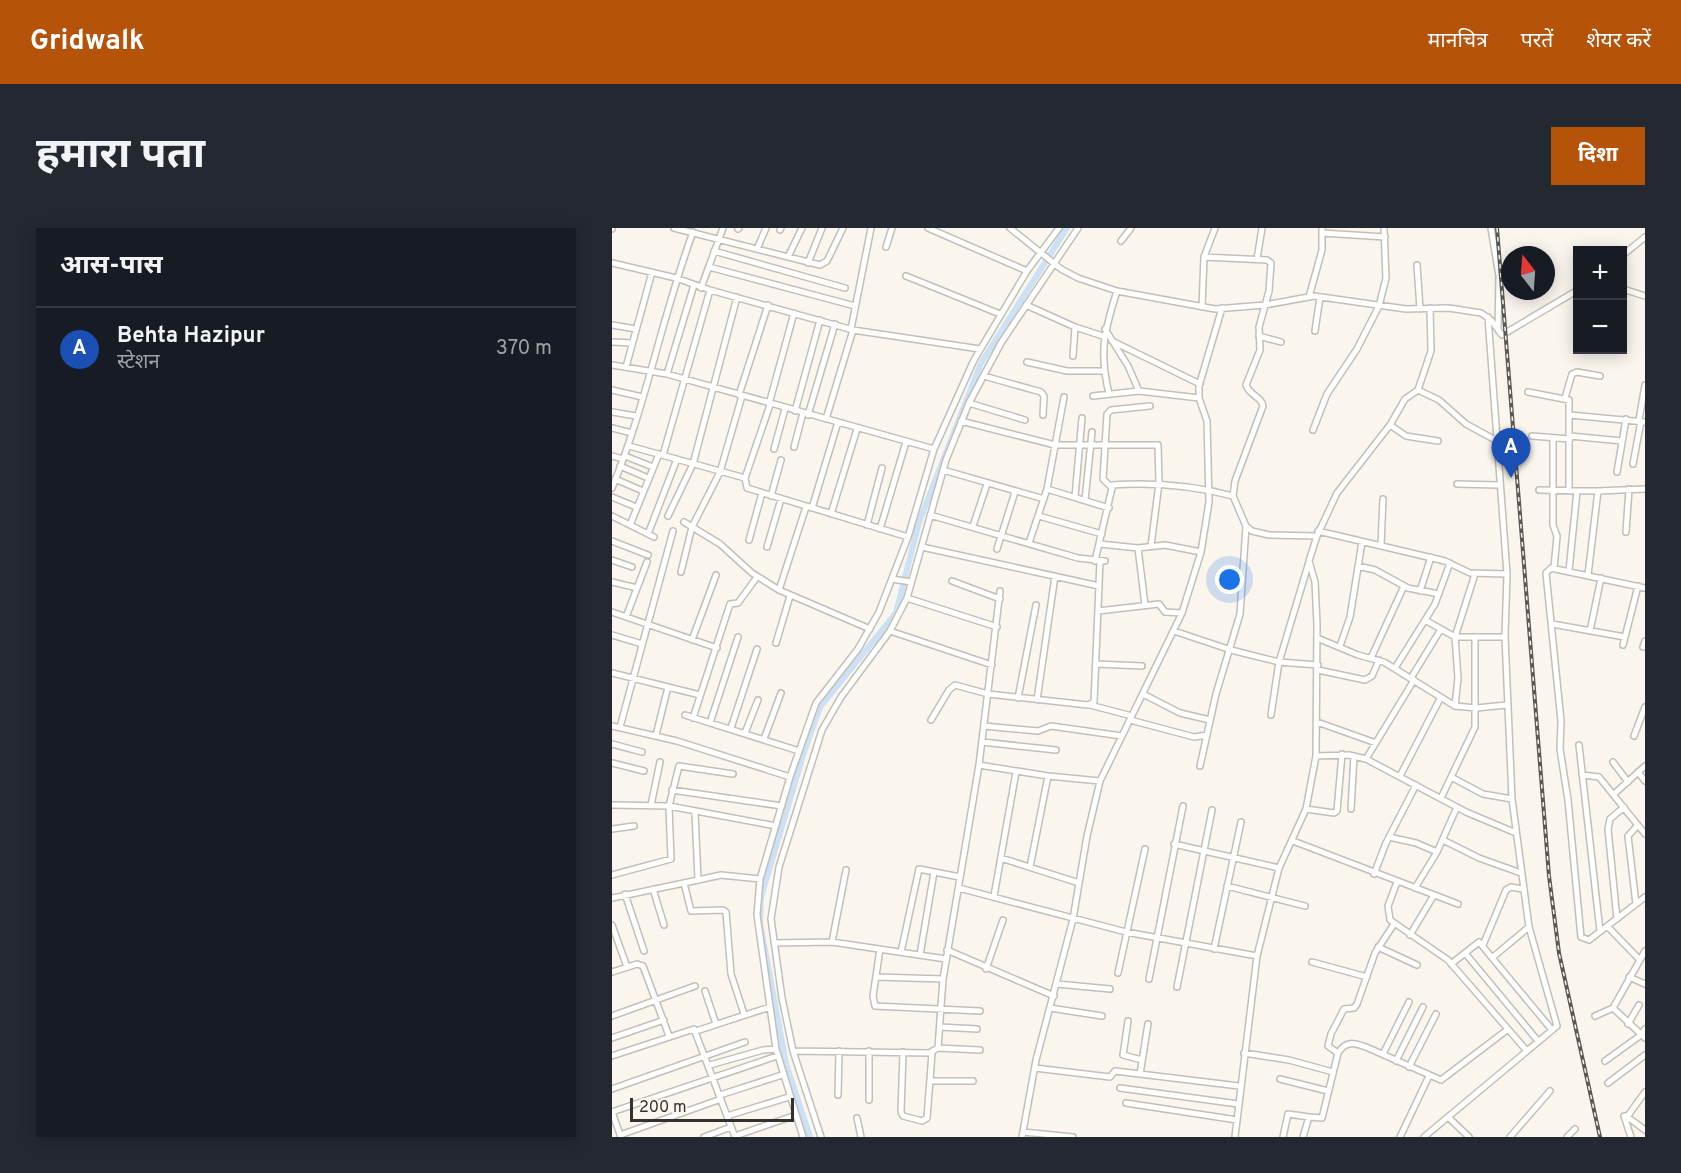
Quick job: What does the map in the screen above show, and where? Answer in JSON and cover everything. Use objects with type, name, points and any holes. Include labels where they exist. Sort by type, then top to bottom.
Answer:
[{"type":"street","points":[[674,228],[808,263],[824,264],[843,228]]},
{"type":"street","points":[[701,288],[723,228]]},
{"type":"street","points":[[757,249],[766,228]]},
{"type":"street","points":[[788,257],[802,228]]},
{"type":"street","points":[[808,263],[822,228]]},
{"type":"street","points":[[826,419],[852,329],[871,228]]},
{"type":"street","points":[[886,247],[892,228]]},
{"type":"street","points":[[928,228],[1027,271]]},
{"type":"street","points":[[1010,228],[1046,259],[1078,278],[1117,291],[1202,308],[1265,305],[1320,297],[1379,306],[1477,312],[1488,317],[1497,332],[1502,335],[1573,293]]},
{"type":"street","points":[[803,1137],[776,1053],[757,915],[760,879],[785,804],[790,777],[822,694],[858,649],[922,547],[943,470],[969,404],[969,389],[984,376],[1026,305],[1059,228]]},
{"type":"street","points":[[821,1137],[793,1051],[771,919],[774,889],[797,807],[827,720],[891,631],[907,598],[902,581],[908,537],[934,449],[969,389],[980,349],[1027,271],[1046,259],[1078,228]]},
{"type":"street","points":[[1121,242],[1131,228]]},
{"type":"street","points":[[1202,308],[1204,257],[1215,228]]},
{"type":"street","points":[[1257,259],[1262,228]]},
{"type":"street","points":[[1313,430],[1327,394],[1357,350],[1379,306],[1386,278],[1384,228]]},
{"type":"street","points":[[1491,228],[1496,244],[1499,291],[1497,332]]},
{"type":"street","points":[[1309,297],[1322,250],[1322,231],[1384,237]]},
{"type":"street","points":[[643,491],[613,484],[629,446],[676,278],[693,232]]},
{"type":"street","points":[[1627,252],[1645,237]]},
{"type":"street","points":[[714,251],[845,288]]},
{"type":"street","points":[[1200,766],[1241,606],[1246,526],[1233,496],[1235,481],[1248,451],[1253,427],[1263,406],[1261,401],[1250,393],[1246,385],[1259,353],[1259,336],[1269,291],[1271,263],[1269,260],[1204,257]]},
{"type":"street","points":[[612,263],[676,278],[701,288],[852,329],[980,349]]},
{"type":"street","points":[[1417,266],[1420,309]]},
{"type":"street","points":[[709,267],[855,306]]},
{"type":"street","points":[[626,367],[652,272]]},
{"type":"street","points":[[906,276],[1000,314]]},
{"type":"street","points":[[667,374],[694,285]]},
{"type":"street","points":[[630,525],[648,478],[661,455],[710,290]]},
{"type":"street","points":[[1627,290],[1645,296]]},
{"type":"street","points":[[1109,394],[1104,371],[1104,333],[1117,291]]},
{"type":"street","points":[[668,516],[693,464],[737,297]]},
{"type":"street","points":[[1315,331],[1320,297]]},
{"type":"street","points":[[681,572],[692,527],[720,472],[768,305]]},
{"type":"street","points":[[1026,305],[1075,327],[1104,333],[1112,341],[1139,391]]},
{"type":"street","points":[[1073,1137],[1022,1135],[1035,1068],[1073,919],[1100,781],[1182,613],[1201,552],[1209,489],[1207,421],[1199,398],[1200,384],[1222,308]]},
{"type":"street","points":[[1270,716],[1279,662],[1318,534],[1337,494],[1390,425],[1405,399],[1418,390],[1431,351],[1430,308]]},
{"type":"street","points":[[794,313],[770,404],[745,478],[747,488],[908,537]]},
{"type":"street","points":[[1425,1137],[1557,1026],[1529,927],[1512,799],[1505,637],[1507,574],[1488,317]]},
{"type":"street","points":[[795,411],[820,320]]},
{"type":"street","points":[[794,447],[835,324]]},
{"type":"street","points":[[612,325],[636,329]]},
{"type":"street","points":[[1073,356],[1075,327]]},
{"type":"street","points":[[1259,336],[1281,342]]},
{"type":"street","points":[[1112,341],[1200,384]]},
{"type":"street","points":[[612,342],[632,343]]},
{"type":"street","points":[[1027,362],[1068,371],[1104,371]]},
{"type":"street","points":[[612,365],[667,374],[856,429],[934,449]]},
{"type":"street","points":[[1565,398],[1572,374],[1577,372],[1600,376]]},
{"type":"street","points":[[984,376],[1041,392],[1044,400],[1043,415]]},
{"type":"street","points":[[1633,464],[1645,385]]},
{"type":"street","points":[[612,390],[642,397]]},
{"type":"street","points":[[1418,390],[1439,400],[1466,424],[1499,442]]},
{"type":"street","points":[[1093,396],[1139,391],[1199,398]]},
{"type":"street","points":[[1528,392],[1565,398],[1570,402],[1569,491]]},
{"type":"street","points":[[1029,543],[1047,489],[1064,397]]},
{"type":"street","points":[[969,404],[1025,420]]},
{"type":"street","points":[[1150,406],[1107,412],[1103,480],[1111,485],[1159,483],[1209,489],[1233,496]]},
{"type":"street","points":[[774,449],[786,409]]},
{"type":"street","points":[[612,412],[636,416]]},
{"type":"street","points":[[1570,415],[1641,421]]},
{"type":"street","points":[[1075,497],[1082,418]]},
{"type":"street","points":[[1617,471],[1626,418]]},
{"type":"street","points":[[961,421],[1055,445],[1158,446],[1159,483],[1151,546]]},
{"type":"street","points":[[778,591],[838,422]]},
{"type":"street","points":[[1390,425],[1406,436],[1438,441]]},
{"type":"street","points":[[612,428],[632,434]]},
{"type":"street","points":[[831,514],[856,429]]},
{"type":"street","points":[[1085,500],[1092,432]]},
{"type":"street","points":[[1532,436],[1622,441]]},
{"type":"street","points":[[1553,438],[1554,525],[1557,536],[1554,568]]},
{"type":"street","points":[[880,529],[906,442]]},
{"type":"street","points":[[629,446],[745,478]]},
{"type":"street","points":[[612,456],[624,457],[653,467]]},
{"type":"street","points":[[648,534],[677,459]]},
{"type":"street","points":[[771,496],[782,460]]},
{"type":"street","points":[[621,466],[648,478]]},
{"type":"street","points":[[867,525],[882,468]]},
{"type":"street","points":[[943,470],[1044,499]]},
{"type":"street","points":[[973,526],[987,484]]},
{"type":"street","points":[[1457,484],[1499,485]]},
{"type":"street","points":[[1090,705],[1095,699],[1100,544],[1109,507],[1111,485]]},
{"type":"street","points":[[1047,489],[1109,507]]},
{"type":"street","points":[[1626,532],[1629,489]]},
{"type":"street","points":[[1539,490],[1645,489]]},
{"type":"street","points":[[1569,571],[1577,491]]},
{"type":"street","points":[[1588,575],[1598,491]]},
{"type":"street","points":[[997,549],[1015,492]]},
{"type":"street","points":[[749,540],[762,493]]},
{"type":"street","points":[[612,497],[636,507]]},
{"type":"street","points":[[767,547],[781,499]]},
{"type":"street","points":[[1381,545],[1383,499]]},
{"type":"street","points":[[930,515],[1078,558],[1100,561]]},
{"type":"street","points":[[612,516],[654,537]]},
{"type":"street","points":[[1039,516],[1102,534]]},
{"type":"street","points":[[684,522],[720,544],[757,577],[778,591],[870,629]]},
{"type":"street","points":[[1246,526],[1256,533],[1269,536],[1318,534],[1381,545],[1431,557],[1475,574],[1507,574]]},
{"type":"street","points":[[620,727],[673,531]]},
{"type":"street","points":[[612,541],[648,555]]},
{"type":"street","points":[[1340,646],[1350,617],[1362,542]]},
{"type":"street","points":[[1100,544],[1138,548],[1165,545],[1201,552]]},
{"type":"street","points":[[922,547],[1099,586]]},
{"type":"street","points":[[1138,548],[1145,605]]},
{"type":"street","points":[[1420,591],[1431,557]]},
{"type":"street","points":[[612,560],[632,567]]},
{"type":"street","points":[[1235,1137],[1239,1086],[1257,956],[1279,868],[1306,809],[1316,756],[1318,668],[1315,582],[1309,561]]},
{"type":"street","points":[[626,617],[647,562]]},
{"type":"street","points":[[1395,668],[1439,594],[1450,563]]},
{"type":"street","points":[[1358,566],[1375,570],[1404,586],[1439,594]]},
{"type":"street","points":[[1645,588],[1554,568],[1549,568],[1546,573],[1562,721],[1560,749],[1568,800],[1579,932],[1586,941],[1645,897]]},
{"type":"street","points":[[1455,706],[1458,678],[1455,637],[1475,574]]},
{"type":"street","points":[[692,640],[716,575]]},
{"type":"street","points":[[1036,700],[1054,576]]},
{"type":"street","points":[[693,718],[730,604],[738,603],[757,577]]},
{"type":"street","points":[[1590,631],[1601,578]]},
{"type":"street","points":[[951,581],[1000,599]]},
{"type":"street","points":[[612,582],[637,588]]},
{"type":"street","points":[[1371,658],[1404,586]]},
{"type":"street","points":[[1623,645],[1638,586]]},
{"type":"street","points":[[938,1048],[943,979],[979,765],[1000,591]]},
{"type":"street","points":[[776,642],[790,596]]},
{"type":"street","points":[[907,598],[997,627]]},
{"type":"street","points":[[1018,698],[1036,605]]},
{"type":"street","points":[[1098,611],[1162,605],[1165,612],[1182,613]]},
{"type":"street","points":[[612,612],[717,648]]},
{"type":"street","points":[[1425,620],[1455,637],[1475,639],[1505,637]]},
{"type":"street","points":[[1552,624],[1625,637]]},
{"type":"street","points":[[1366,759],[1441,629]]},
{"type":"street","points":[[891,631],[992,665]]},
{"type":"street","points":[[1174,631],[1231,650],[1279,662],[1318,668],[1365,681],[1372,676],[1379,660]]},
{"type":"street","points":[[612,635],[642,644]]},
{"type":"street","points":[[710,723],[738,637]]},
{"type":"street","points":[[1317,638],[1358,655],[1379,660],[1455,706],[1476,708],[1507,705]]},
{"type":"street","points":[[1441,798],[1473,735],[1476,708],[1475,639]]},
{"type":"street","points":[[731,728],[757,649]]},
{"type":"street","points":[[1097,664],[1142,666]]},
{"type":"street","points":[[612,675],[700,695]]},
{"type":"street","points":[[931,720],[952,687],[960,686],[988,694],[1090,705],[1194,737],[1207,735]]},
{"type":"street","points":[[656,735],[668,687]]},
{"type":"street","points":[[764,739],[781,693]]},
{"type":"street","points":[[1143,694],[1180,713],[1210,720]]},
{"type":"street","points":[[1400,776],[1441,697]]},
{"type":"street","points":[[745,733],[758,700]]},
{"type":"street","points":[[1634,736],[1645,707]]},
{"type":"street","points":[[686,715],[799,751]]},
{"type":"street","points":[[1317,722],[1376,743]]},
{"type":"street","points":[[612,726],[656,735],[790,777]]},
{"type":"street","points":[[984,726],[1036,731],[1051,726],[1122,736]]},
{"type":"street","points":[[982,742],[1056,750]]},
{"type":"street","points":[[612,744],[642,752]]},
{"type":"street","points":[[1579,745],[1600,931]]},
{"type":"street","points":[[1316,756],[1342,754],[1366,759],[1457,807],[1516,833]]},
{"type":"street","points":[[1306,809],[1334,813],[1337,811],[1342,754]]},
{"type":"street","points":[[1351,809],[1354,756]]},
{"type":"street","points":[[651,805],[660,762]]},
{"type":"street","points":[[1612,762],[1628,782]]},
{"type":"street","points":[[612,763],[644,771]]},
{"type":"street","points":[[979,765],[1016,772],[1100,781]]},
{"type":"street","points":[[612,875],[671,859],[669,806],[680,766],[733,774]]},
{"type":"street","points":[[1614,794],[1645,766]]},
{"type":"street","points":[[994,896],[1016,772]]},
{"type":"street","points":[[1638,772],[1645,781]]},
{"type":"street","points":[[1582,775],[1596,775],[1645,834]]},
{"type":"street","points":[[1030,867],[1048,776]]},
{"type":"street","points":[[1451,777],[1484,794],[1512,799]]},
{"type":"street","points":[[1374,874],[1389,837],[1416,785]]},
{"type":"street","points":[[672,790],[797,807]]},
{"type":"street","points":[[612,805],[669,806],[695,813],[776,826]]},
{"type":"street","points":[[1149,979],[1183,806]]},
{"type":"street","points":[[1415,888],[1437,852],[1457,807]]},
{"type":"street","points":[[1617,919],[1608,829],[1610,819],[1624,807]]},
{"type":"street","points":[[1177,987],[1212,810]]},
{"type":"street","points":[[695,813],[699,879]]},
{"type":"street","points":[[1214,949],[1241,822]]},
{"type":"street","points":[[1636,904],[1628,836],[1638,825]]},
{"type":"street","points":[[612,829],[634,826]]},
{"type":"street","points":[[1389,837],[1416,843],[1437,852]]},
{"type":"street","points":[[1443,840],[1479,858],[1521,873]]},
{"type":"street","points":[[1293,841],[1374,874],[1458,904]]},
{"type":"street","points":[[1174,844],[1279,868]]},
{"type":"street","points":[[1118,973],[1145,849]]},
{"type":"street","points":[[1000,858],[1079,882]]},
{"type":"street","points":[[901,952],[919,869],[960,877]]},
{"type":"street","points":[[832,942],[846,870]]},
{"type":"street","points":[[920,955],[934,872]]},
{"type":"street","points":[[612,898],[699,879],[733,875],[760,879]]},
{"type":"street","points":[[1397,882],[1388,912],[1390,921],[1452,964],[1527,1051]]},
{"type":"street","points":[[684,883],[691,911],[723,910],[726,912],[731,974],[744,1014]]},
{"type":"street","points":[[1227,886],[1305,906]]},
{"type":"street","points":[[1483,945],[1506,890],[1511,887],[1523,889]]},
{"type":"street","points":[[958,888],[1126,932],[1257,956]]},
{"type":"street","points":[[653,889],[664,925]]},
{"type":"street","points":[[625,894],[644,951]]},
{"type":"street","points":[[1410,935],[1434,895]]},
{"type":"street","points":[[986,969],[1003,920]]},
{"type":"street","points":[[1338,1053],[1328,1046],[1331,1034],[1344,1009],[1356,1006],[1378,947],[1394,924]]},
{"type":"street","points":[[612,925],[627,967]]},
{"type":"street","points":[[1607,926],[1639,959]]},
{"type":"street","points":[[1492,957],[1529,927]]},
{"type":"street","points":[[774,943],[832,942],[946,959]]},
{"type":"street","points":[[1452,964],[1479,942],[1552,1030]]},
{"type":"street","points":[[1378,947],[1417,965]]},
{"type":"street","points":[[880,949],[872,1002],[875,1006],[980,1011]]},
{"type":"street","points":[[947,951],[1054,996]]},
{"type":"street","points":[[1595,1016],[1612,1008],[1645,951]]},
{"type":"street","points":[[1465,953],[1538,1041]]},
{"type":"street","points":[[1312,962],[1367,977]]},
{"type":"street","points":[[612,972],[640,964],[643,966],[669,1036]]},
{"type":"street","points":[[876,977],[943,979]]},
{"type":"street","points":[[1629,977],[1645,984]]},
{"type":"street","points":[[1057,984],[1110,989]]},
{"type":"street","points":[[612,1016],[695,986]]},
{"type":"street","points":[[705,991],[716,1024]]},
{"type":"street","points":[[1383,1054],[1409,1002]]},
{"type":"street","points":[[1628,1024],[1639,1005]]},
{"type":"street","points":[[612,1056],[669,1036],[692,1029],[696,1031],[770,1007]]},
{"type":"street","points":[[1396,1061],[1423,1007]]},
{"type":"street","points":[[1050,1008],[1102,1016]]},
{"type":"street","points":[[1612,1008],[1643,1036]]},
{"type":"street","points":[[1409,1067],[1436,1014]]},
{"type":"street","points":[[612,1038],[664,1020]]},
{"type":"street","points":[[1128,1021],[1123,1055],[1142,1060]]},
{"type":"street","points":[[1140,1074],[1148,1024]]},
{"type":"street","points":[[940,1027],[977,1029]]},
{"type":"street","points":[[1605,1061],[1643,1036],[1645,1029]]},
{"type":"street","points":[[1283,1137],[1288,1114],[1322,1118],[1338,1053],[1344,1045],[1353,1042],[1441,1080],[1447,1079],[1507,1030]]},
{"type":"street","points":[[696,1031],[735,1137],[796,1115]]},
{"type":"street","points":[[612,1089],[746,1042]]},
{"type":"street","points":[[793,1051],[932,1053],[938,1048],[980,1050]]},
{"type":"street","points":[[710,1065],[763,1050],[776,1053]]},
{"type":"street","points":[[838,1095],[839,1051]]},
{"type":"street","points":[[869,1051],[869,1100]]},
{"type":"street","points":[[903,1052],[899,1094],[903,1116],[922,1122],[926,1120],[932,1053]]},
{"type":"street","points":[[776,1053],[612,1112],[621,1136],[782,1075]]},
{"type":"street","points":[[1244,1053],[1289,1060],[1333,1072]]},
{"type":"street","points":[[1608,1083],[1645,1055]]},
{"type":"street","points":[[1035,1068],[1110,1077],[1114,1071],[1239,1086]]},
{"type":"street","points":[[1400,1137],[1429,1076]]},
{"type":"street","points":[[1280,1079],[1328,1091]]},
{"type":"street","points":[[930,1081],[973,1081]]},
{"type":"street","points":[[1120,1088],[1238,1104]]},
{"type":"street","points":[[1510,1137],[1550,1091]]},
{"type":"street","points":[[727,1116],[789,1096]]},
{"type":"street","points":[[1627,1117],[1644,1096]]},
{"type":"street","points":[[1126,1103],[1237,1120]]},
{"type":"street","points":[[1631,1137],[1624,1115],[1645,1130]]},
{"type":"street","points":[[1303,1137],[1309,1117]]},
{"type":"street","points":[[1448,1117],[1468,1137]]},
{"type":"street","points":[[857,1118],[861,1137]]},
{"type":"street","points":[[704,1137],[732,1127]]},
{"type":"street","points":[[1567,1137],[1575,1129]]},
{"type":"waterway","points":[[810,1137],[786,1064],[760,923],[761,897],[804,752],[820,707],[896,613],[919,522],[981,363],[1067,228]]},
{"type":"railway","points":[[1497,228],[1549,876],[1559,953],[1600,1137]]},
{"type":"place","name":"Behta Hazipur","points":[[1511,478]]}]
